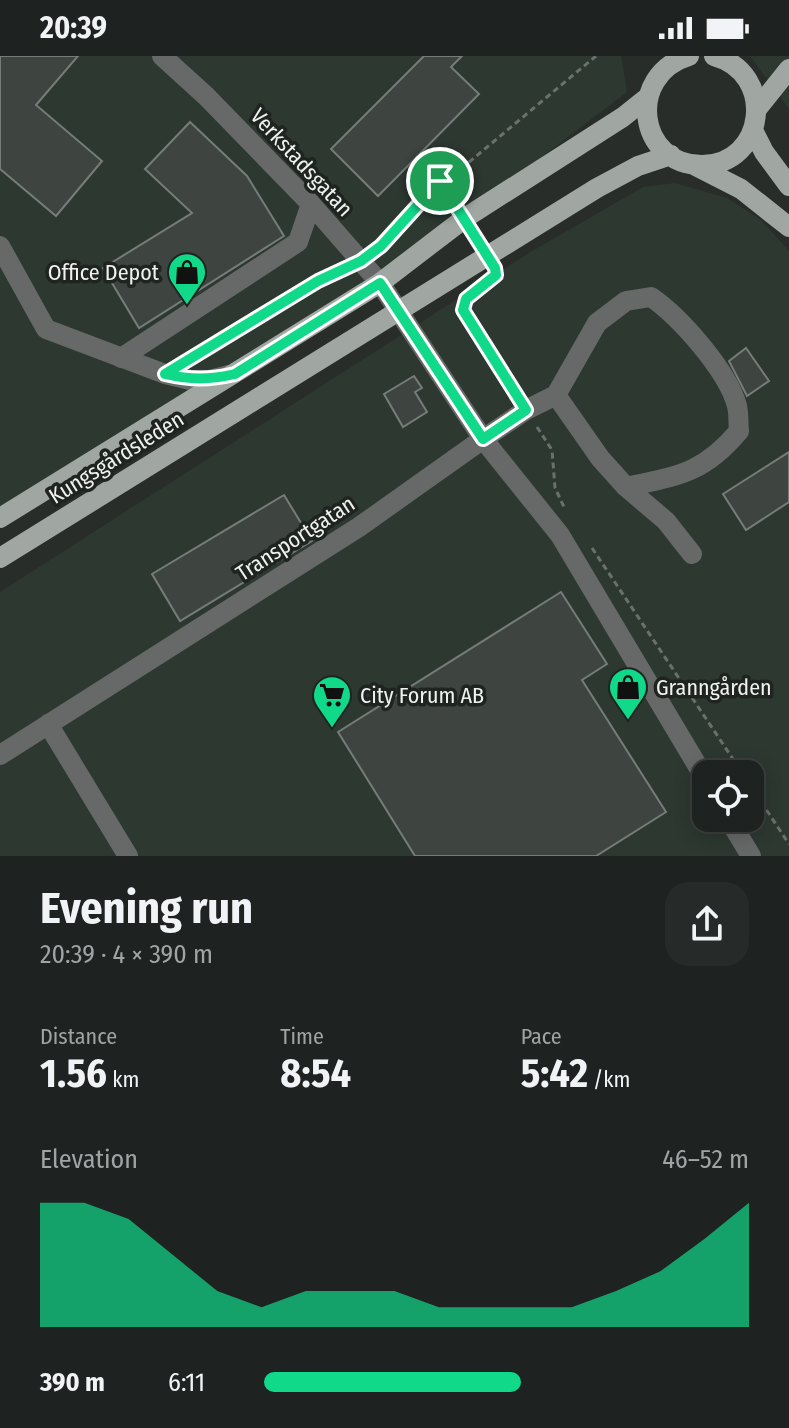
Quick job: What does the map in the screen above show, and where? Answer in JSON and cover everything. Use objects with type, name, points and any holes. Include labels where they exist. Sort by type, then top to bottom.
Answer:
[{"type":"main road","points":[[651,56],[649,127],[658,143],[671,155],[741,189],[789,227]]},
{"type":"main road","name":"Kungsgårdsleden","points":[[0,518],[380,283],[465,218],[623,117],[651,89],[668,66],[689,56]]},
{"type":"main road","points":[[724,57],[747,78],[754,93],[755,119],[764,152],[789,186]]},
{"type":"main road","points":[[691,164],[708,164],[726,159],[740,149],[755,119],[789,69]]},
{"type":"main road","name":"Kungsgårdsleden","points":[[0,558],[597,188],[638,166],[671,155]]},
{"type":"street","name":"Verkstadsgatan","points":[[162,56],[206,96],[311,204],[380,283],[396,311]]},
{"type":"street","points":[[121,358],[298,242],[311,204]]},
{"type":"street","points":[[0,246],[46,329],[165,374],[190,380],[210,380],[235,374]]},
{"type":"street","points":[[626,487],[683,475],[722,451],[739,431],[737,406],[729,385],[697,340],[670,310],[651,297],[626,301],[597,323],[556,395],[600,458],[626,487],[666,521],[692,554]]},
{"type":"street","points":[[396,311],[483,439],[560,535],[694,760]]},
{"type":"street","name":"Transportgatan","points":[[0,755],[359,527],[526,410],[556,395]]},
{"type":"street","points":[[48,724],[128,856]]},
{"type":"street","points":[[736,832],[751,856]]},
{"type":"path","points":[[165,374],[318,281],[361,261],[381,246],[440,181],[468,163],[596,56]]},
{"type":"path","points":[[440,181],[465,218]]},
{"type":"path","points":[[489,257],[496,275],[466,299],[463,310],[552,450],[555,488],[573,520]]},
{"type":"path","points":[[589,543],[734,760]]},
{"type":"path","points":[[764,806],[789,844]]},
{"type":"shaded area","points":[[0,56],[621,56],[627,92],[376,283],[0,516]]},
{"type":"shaded area","points":[[750,56],[789,56],[789,109]]},
{"type":"shaded area","points":[[675,183],[727,198],[761,220],[789,251],[789,856],[0,856],[0,592],[529,253],[643,187]]},
{"type":"building","points":[[0,56],[78,56],[36,105],[102,161],[56,216],[0,169]]},
{"type":"building","points":[[424,56],[462,56],[451,67],[479,94],[378,196],[331,149]]},
{"type":"building","points":[[190,122],[247,176],[284,236],[139,328],[103,268],[192,213],[145,169]]},
{"type":"building","points":[[746,348],[769,381],[747,396],[729,361]]},
{"type":"building","points":[[414,376],[422,388],[415,392],[427,412],[403,427],[384,394]]},
{"type":"building","points":[[789,452],[789,502],[746,530],[723,494]]},
{"type":"building","points":[[284,495],[312,541],[180,621],[152,574]]},
{"type":"building","points":[[561,592],[607,664],[582,680],[666,812],[596,856],[415,856],[338,732]]},
{"type":"place","name":"Office Depot","points":[[187,306]]},
{"type":"place","name":"Granngården","points":[[628,721]]},
{"type":"place","name":"City Forum AB","points":[[332,729]]},
{"type":"route","points":[[440,181],[495,268],[496,275],[466,299],[463,310],[526,410],[519,417],[483,439],[380,283],[235,374],[210,380],[190,380],[165,374],[318,281],[361,261],[381,246],[440,181]]}]
